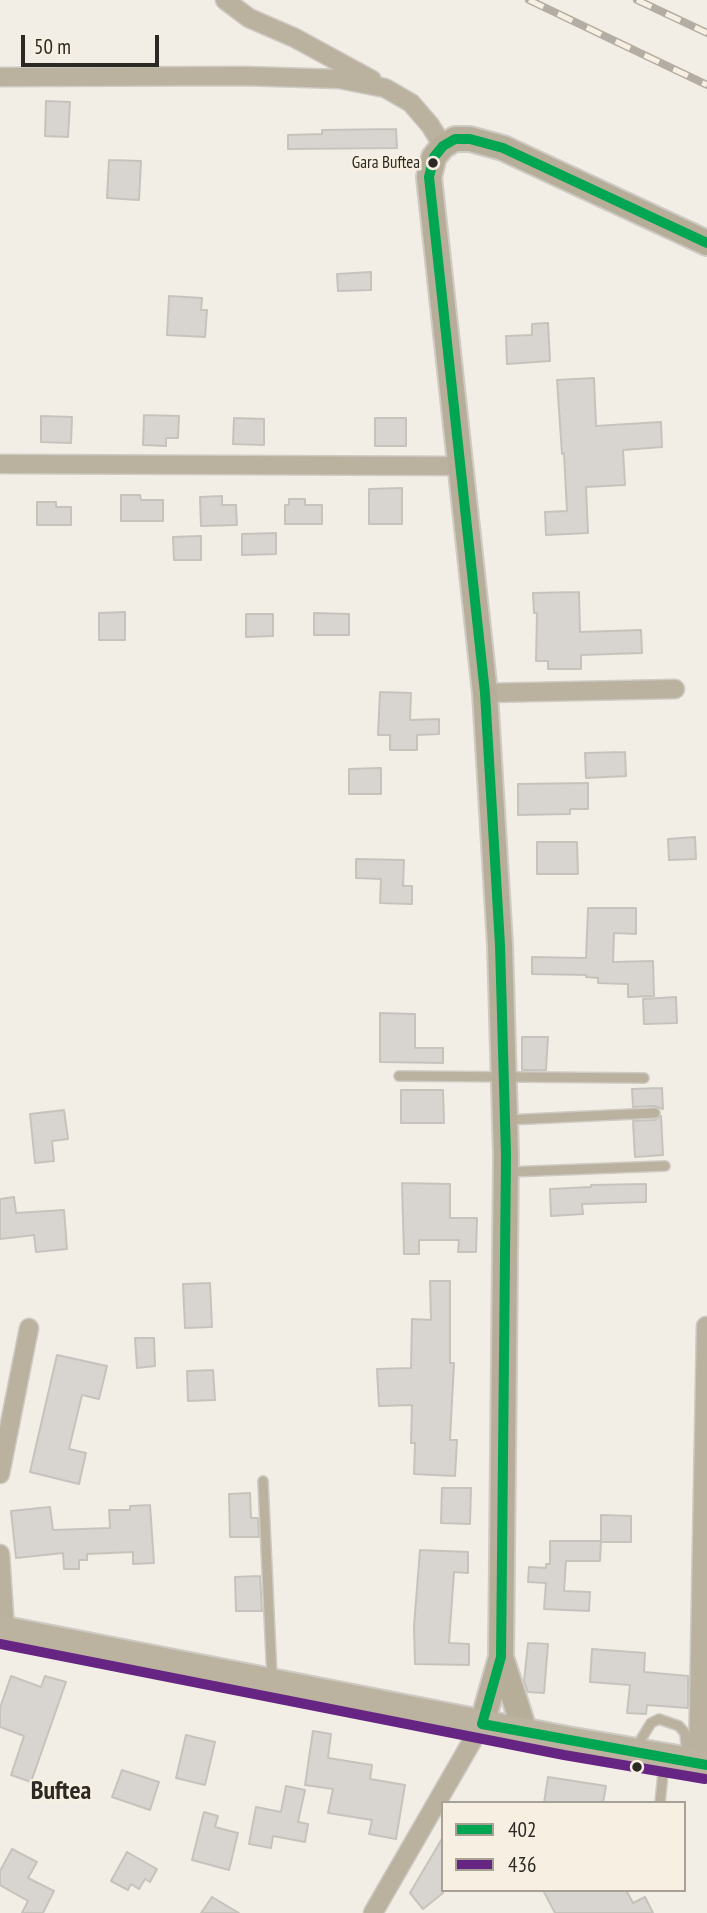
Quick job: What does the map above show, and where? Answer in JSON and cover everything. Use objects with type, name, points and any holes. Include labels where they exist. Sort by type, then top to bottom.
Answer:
[{"type":"main road","points":[[482,1724],[500,1657],[505,1078],[485,694],[429,177],[434,157],[443,146],[455,139],[470,139],[503,148],[707,243]]},
{"type":"main road","points":[[3,1630],[689,1763]]},
{"type":"main road","points":[[500,1657],[525,1732]]},
{"type":"street","points":[[225,0],[249,19],[295,38],[411,103],[430,125],[443,146]]},
{"type":"street","points":[[0,77],[298,77],[338,79],[385,88]]},
{"type":"street","points":[[0,464],[461,466]]},
{"type":"street","points":[[485,694],[675,689]]},
{"type":"street","points":[[689,1763],[706,1326]]},
{"type":"street","points":[[0,1474],[29,1328]]},
{"type":"street","points":[[0,1554],[3,1630]]},
{"type":"street","points":[[373,1913],[482,1724]]},
{"type":"lane","points":[[399,1076],[644,1078]]},
{"type":"lane","points":[[505,1120],[655,1113]]},
{"type":"lane","points":[[506,1172],[665,1166]]},
{"type":"lane","points":[[263,1481],[272,1683]]},
{"type":"lane","points":[[633,1753],[651,1723],[659,1719],[679,1726],[685,1733],[689,1763],[661,1801]]},
{"type":"building","points":[[46,101],[70,102],[68,137],[45,136]]},
{"type":"building","points":[[396,129],[397,148],[288,149],[288,135],[322,134],[322,130]]},
{"type":"building","points":[[109,160],[141,161],[139,200],[107,198]]},
{"type":"building","points":[[371,272],[371,290],[338,291],[337,274]]},
{"type":"building","points":[[169,296],[202,298],[201,310],[207,310],[205,337],[167,335]]},
{"type":"building","points":[[548,323],[550,361],[507,364],[506,336],[532,335],[532,324]]},
{"type":"building","points":[[594,378],[596,426],[661,422],[662,447],[623,450],[625,485],[586,487],[588,533],[546,535],[545,512],[567,511],[557,380]]},
{"type":"building","points":[[144,415],[179,416],[178,438],[166,438],[166,446],[143,445]]},
{"type":"building","points":[[41,416],[72,417],[71,443],[41,442]]},
{"type":"building","points":[[234,418],[264,419],[264,445],[233,444]]},
{"type":"building","points":[[375,418],[406,418],[406,446],[375,446]]},
{"type":"building","points":[[402,488],[402,524],[369,524],[369,489]]},
{"type":"building","points":[[121,495],[140,495],[141,500],[163,500],[163,521],[121,521]]},
{"type":"building","points":[[222,496],[222,505],[236,505],[237,525],[201,526],[200,497]]},
{"type":"building","points":[[289,499],[305,499],[305,505],[322,505],[322,524],[285,524],[285,505],[289,505]]},
{"type":"building","points":[[37,502],[56,502],[56,507],[71,507],[71,525],[37,525]]},
{"type":"building","points":[[276,533],[276,554],[242,555],[242,534]]},
{"type":"building","points":[[201,536],[201,560],[174,560],[173,537]]},
{"type":"building","points":[[579,592],[580,632],[641,630],[642,653],[581,655],[581,669],[548,669],[548,661],[536,661],[537,613],[534,613],[533,593]]},
{"type":"building","points":[[125,612],[125,640],[99,640],[99,613]]},
{"type":"building","points":[[314,613],[349,614],[349,635],[314,635]]},
{"type":"building","points":[[246,614],[273,614],[273,636],[246,637]]},
{"type":"building","points":[[380,692],[411,693],[410,720],[439,719],[439,734],[417,735],[417,750],[390,750],[390,735],[378,735]]},
{"type":"building","points":[[625,752],[626,776],[586,778],[585,753]]},
{"type":"building","points":[[381,768],[381,794],[349,794],[349,769]]},
{"type":"building","points":[[588,783],[588,809],[570,809],[570,814],[518,815],[518,784]]},
{"type":"building","points":[[695,837],[696,859],[669,860],[668,839]]},
{"type":"building","points":[[537,842],[577,842],[578,874],[537,874]]},
{"type":"building","points":[[356,859],[404,860],[403,886],[412,886],[412,904],[380,903],[381,879],[356,878]]},
{"type":"building","points":[[588,908],[636,908],[636,934],[614,933],[613,962],[653,961],[654,996],[628,997],[628,984],[598,983],[598,978],[586,975],[532,974],[532,957],[586,958]]},
{"type":"building","points":[[676,997],[677,1023],[644,1024],[643,999]]},
{"type":"building","points":[[380,1013],[415,1014],[415,1048],[443,1048],[443,1063],[380,1062]]},
{"type":"building","points":[[522,1037],[548,1037],[546,1070],[522,1070]]},
{"type":"building","points":[[662,1088],[663,1109],[655,1106],[633,1107],[632,1089]]},
{"type":"building","points":[[401,1090],[443,1090],[444,1123],[401,1123]]},
{"type":"building","points":[[64,1110],[68,1139],[52,1141],[54,1161],[35,1163],[30,1114]]},
{"type":"building","points":[[661,1116],[663,1155],[635,1157],[633,1121],[655,1120]]},
{"type":"building","points":[[402,1183],[450,1184],[450,1218],[477,1218],[476,1252],[458,1252],[459,1240],[419,1240],[419,1254],[404,1254]]},
{"type":"building","points":[[646,1184],[646,1202],[582,1204],[583,1214],[551,1216],[550,1189]]},
{"type":"building","points":[[14,1197],[16,1213],[64,1210],[67,1249],[36,1252],[34,1235],[0,1239],[0,1199]]},
{"type":"building","points":[[430,1281],[450,1281],[450,1363],[454,1363],[450,1440],[457,1440],[455,1476],[414,1474],[415,1443],[411,1443],[412,1405],[379,1406],[377,1369],[411,1368],[412,1319],[431,1320]]},
{"type":"building","points":[[210,1283],[212,1327],[185,1328],[183,1284]]},
{"type":"building","points":[[135,1338],[154,1338],[155,1366],[137,1368]]},
{"type":"building","points":[[57,1355],[107,1366],[99,1399],[82,1395],[69,1449],[86,1453],[79,1484],[30,1472]]},
{"type":"building","points":[[213,1370],[215,1400],[188,1401],[187,1371]]},
{"type":"building","points":[[442,1488],[471,1488],[470,1524],[441,1523]]},
{"type":"building","points":[[250,1493],[251,1518],[258,1518],[259,1537],[230,1537],[229,1494]]},
{"type":"building","points":[[150,1505],[154,1563],[133,1564],[133,1552],[87,1554],[87,1560],[79,1560],[79,1569],[64,1569],[63,1553],[16,1558],[11,1511],[50,1507],[53,1530],[110,1528],[109,1510],[130,1510],[130,1506]]},
{"type":"building","points":[[601,1515],[631,1516],[631,1542],[601,1542]]},
{"type":"building","points":[[550,1541],[601,1541],[600,1561],[566,1561],[564,1591],[590,1592],[589,1611],[544,1609],[546,1583],[528,1582],[529,1567],[546,1568],[546,1564],[550,1564]]},
{"type":"building","points":[[420,1550],[468,1552],[468,1573],[454,1572],[449,1643],[469,1644],[469,1665],[415,1664],[414,1626]]},
{"type":"building","points":[[260,1576],[262,1611],[236,1611],[235,1577]]},
{"type":"building","points":[[528,1643],[548,1644],[544,1693],[528,1692],[524,1681]]},
{"type":"building","points":[[592,1649],[645,1653],[644,1672],[688,1676],[688,1708],[647,1705],[646,1714],[627,1713],[630,1685],[590,1682]]},
{"type":"building","points":[[11,1676],[41,1687],[45,1676],[66,1682],[31,1782],[11,1775],[24,1736],[0,1727],[0,1708]]},
{"type":"building","points":[[313,1731],[331,1734],[328,1758],[372,1765],[370,1779],[405,1785],[396,1839],[369,1834],[372,1820],[328,1813],[333,1789],[305,1785]]},
{"type":"building","points":[[186,1735],[215,1742],[205,1785],[176,1778]]},
{"type":"building","points":[[122,1770],[159,1782],[150,1810],[112,1797]]},
{"type":"building","points":[[548,1777],[606,1786],[603,1801],[544,1801]]},
{"type":"building","points":[[286,1786],[305,1790],[298,1822],[308,1824],[305,1842],[273,1836],[271,1848],[249,1844],[256,1807],[281,1812]]},
{"type":"building","points":[[204,1812],[218,1816],[215,1827],[238,1833],[229,1870],[192,1860]]},
{"type":"building","points":[[441,1840],[443,1893],[423,1909],[410,1893]]},
{"type":"building","points":[[12,1849],[37,1862],[28,1878],[54,1891],[43,1913],[22,1913],[28,1901],[0,1885],[0,1871]]},
{"type":"building","points":[[127,1852],[157,1869],[150,1882],[145,1879],[139,1889],[131,1884],[128,1890],[111,1881]]},
{"type":"building","points":[[544,1892],[627,1892],[633,1903],[645,1897],[653,1913],[555,1913]]},
{"type":"building","points":[[212,1897],[239,1913],[201,1913]]},
{"type":"railway","points":[[529,0],[707,85]]},
{"type":"railway","points":[[637,0],[707,33]]},
{"type":"transit line","name":"402","points":[[707,243],[503,148],[470,139],[455,139],[443,146],[434,157],[429,177],[485,693],[500,945],[506,1155],[501,1657],[482,1724],[707,1765]]},
{"type":"transit line","name":"436","points":[[0,1644],[564,1755],[705,1779]]},
{"type":"place","name":"Gara Buftea","points":[[433,163]]},
{"type":"district","name":"Buftea","points":[[61,1792]]}]
